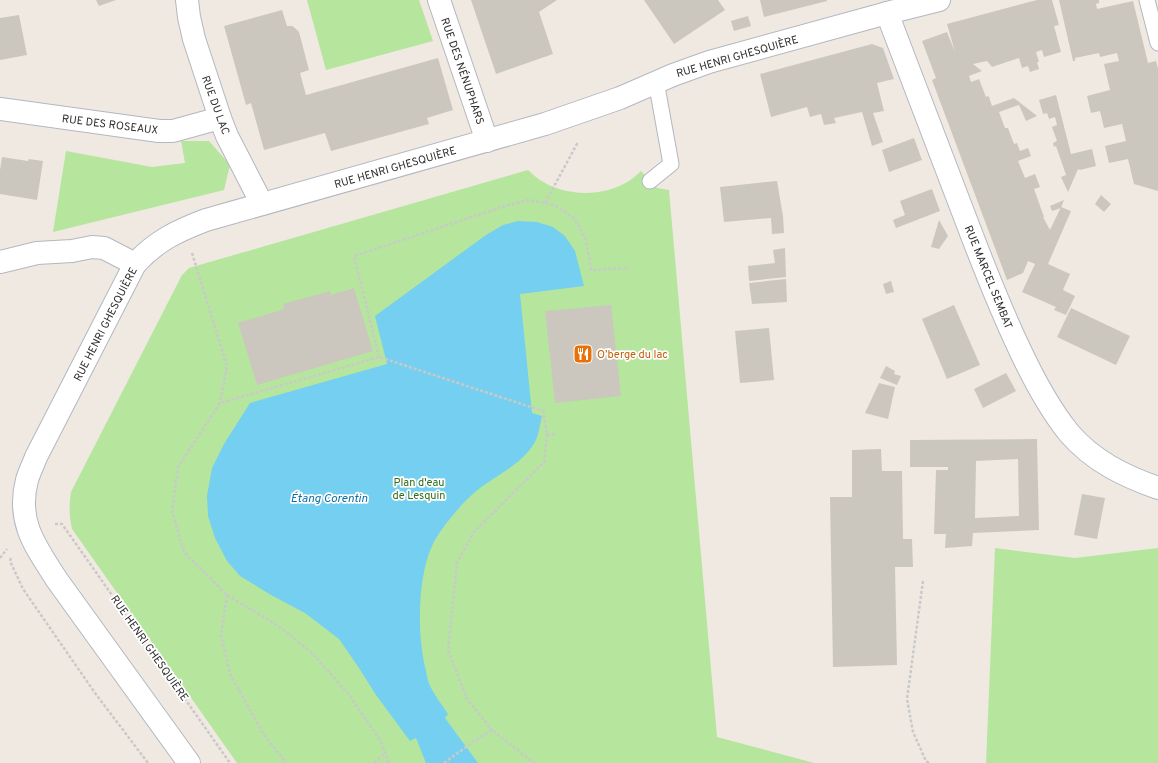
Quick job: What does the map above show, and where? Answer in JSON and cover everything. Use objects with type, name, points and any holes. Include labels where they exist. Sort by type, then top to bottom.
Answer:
[{"type":"street","name":"RUE DU LAC","points":[[187,0],[194,39],[220,118],[227,136],[262,204]]},
{"type":"street","name":"RUE DES NÉNUPHARS","points":[[440,0],[487,141]]},
{"type":"street","name":"RUE HENRI GHESQUIÈRE","points":[[189,763],[57,580],[34,544],[27,527],[24,511],[24,495],[27,480],[40,450],[135,264],[155,246],[183,229],[213,218],[546,124],[620,98],[689,68],[880,10],[939,0]]},
{"type":"street","name":"RUE MARCEL SEMBAT","points":[[880,10],[1010,330],[1043,395],[1070,434],[1088,452],[1104,464],[1123,474],[1158,488]]},
{"type":"street","name":"RUE DES ROSEAUX","points":[[0,109],[159,131],[173,130],[220,118]]},
{"type":"street","points":[[0,262],[36,253],[72,251],[92,247],[104,248],[135,264]]},
{"type":"lane","points":[[1147,0],[1158,43]]},
{"type":"lane","points":[[650,181],[670,164],[656,82]]},
{"type":"path","points":[[546,203],[597,106]]},
{"type":"path","points":[[379,357],[354,256],[505,206],[528,200],[555,205],[575,218],[586,240],[591,270],[629,268]]},
{"type":"path","points":[[183,229],[227,366],[220,403],[178,467],[172,510],[184,552],[227,595],[280,627],[313,654],[350,696],[381,742],[389,763]]},
{"type":"path","points":[[220,403],[379,357],[543,411],[547,435],[544,462],[474,532],[457,563],[448,650],[467,699],[492,730],[534,763]]},
{"type":"path","points":[[547,435],[556,434]]},
{"type":"path","name":"RUE HENRI GHESQUIÈRE","points":[[27,527],[62,524],[230,763]]},
{"type":"path","points":[[27,527],[10,561],[23,589],[95,693],[148,763]]},
{"type":"path","points":[[923,581],[907,699],[912,732],[929,763]]},
{"type":"path","points":[[227,595],[220,635],[230,674],[264,735],[286,763]]},
{"type":"path","points":[[444,763],[492,730]]},
{"type":"path","points":[[374,763],[385,753]]},
{"type":"green space","points":[[307,0],[419,0],[433,41],[326,70]]},
{"type":"green space","points":[[181,141],[209,141],[230,165],[224,190],[53,232],[66,151],[152,167],[185,163]]},
{"type":"green space","name":"Plan d'eau de Lesquin","points":[[528,170],[550,186],[573,192],[584,193],[608,190],[629,181],[641,171],[657,188],[669,190],[717,737],[814,763],[237,763],[72,529],[70,520],[71,492],[182,275],[189,268]]},
{"type":"green space","points":[[995,548],[1075,558],[1158,548],[1158,763],[986,763]]},
{"type":"water","name":"Étang Corentin","points":[[518,221],[537,222],[553,227],[565,236],[575,251],[584,286],[520,294],[532,413],[542,416],[538,436],[523,458],[475,492],[457,510],[435,540],[427,559],[421,591],[420,625],[423,657],[429,684],[448,714],[445,718],[478,763],[426,763],[416,738],[410,741],[376,695],[339,639],[305,613],[240,576],[227,561],[215,538],[208,516],[207,496],[212,468],[224,444],[250,403],[387,364],[375,316],[486,235],[503,225]]},
{"type":"building","points":[[96,0],[116,0],[99,6]]},
{"type":"building","points":[[471,0],[557,0],[539,12],[553,54],[496,74]]},
{"type":"building","points":[[644,0],[718,0],[725,10],[674,44]]},
{"type":"building","points":[[760,0],[827,0],[827,1],[764,17]]},
{"type":"building","points":[[1037,0],[1052,0],[1059,25],[1054,26],[1061,52],[1044,57],[1042,50],[1036,52],[1039,62],[1037,62],[1039,69],[1030,72],[1028,66],[1022,68],[1019,58],[992,67],[987,61],[973,64],[982,71],[969,76],[971,82],[979,79],[986,97],[989,97],[992,106],[1014,98],[1037,116],[1026,121],[1019,105],[999,112],[1005,128],[1008,128],[1014,144],[1017,143],[1020,151],[1028,148],[1031,156],[1018,161],[1025,178],[1035,174],[1040,187],[1034,189],[1043,217],[1050,230],[1061,207],[1071,211],[1048,264],[1070,274],[1063,290],[1075,296],[1066,315],[1054,310],[1056,307],[1022,292],[1035,264],[1028,261],[1023,273],[1007,280],[932,80],[936,78],[922,41],[947,32],[955,52],[947,24]]},
{"type":"building","points":[[1059,0],[1099,0],[1099,3],[1096,4],[1097,9],[1133,1],[1148,63],[1156,61],[1158,69],[1158,191],[1134,184],[1128,159],[1109,163],[1105,146],[1126,141],[1122,124],[1104,128],[1100,111],[1091,113],[1087,96],[1110,90],[1104,64],[1119,61],[1117,53],[1100,57],[1099,53],[1075,58],[1075,61],[1073,61]]},
{"type":"building","points":[[282,10],[287,26],[292,26],[299,32],[309,70],[300,73],[306,95],[438,58],[453,110],[427,118],[429,124],[331,151],[325,133],[264,150],[251,103],[246,105],[224,26]]},
{"type":"building","points":[[19,15],[27,55],[0,60],[0,18]]},
{"type":"building","points":[[748,16],[751,26],[734,31],[731,21]]},
{"type":"building","points":[[872,44],[883,48],[894,79],[877,83],[884,111],[873,113],[883,142],[872,146],[862,112],[834,118],[836,123],[824,125],[821,114],[810,117],[807,107],[771,117],[760,74]]},
{"type":"building","points":[[1056,95],[1071,154],[1092,149],[1096,166],[1080,170],[1078,169],[1068,192],[1061,177],[1066,175],[1056,146],[1054,147],[1053,143],[1057,141],[1052,127],[1057,125],[1055,117],[1049,119],[1047,113],[1043,114],[1039,100]]},
{"type":"building","points":[[914,138],[922,160],[889,172],[882,150]]},
{"type":"building","points":[[2,157],[28,161],[29,159],[43,161],[37,200],[0,194],[0,170]]},
{"type":"building","points":[[777,181],[783,216],[784,233],[772,234],[771,218],[724,222],[720,187]]},
{"type":"building","points":[[932,189],[940,211],[896,228],[893,220],[905,215],[900,201]]},
{"type":"building","points":[[1101,195],[1111,204],[1104,212],[1095,204]]},
{"type":"building","points":[[1064,200],[1061,208],[1052,211],[1050,206]]},
{"type":"building","points":[[939,220],[948,236],[939,249],[931,247]]},
{"type":"building","points":[[785,248],[786,277],[749,281],[748,266],[775,263],[773,250]]},
{"type":"building","points":[[786,279],[787,302],[752,304],[749,283]]},
{"type":"building","points":[[891,281],[894,292],[886,294],[883,284]]},
{"type":"building","points":[[354,288],[373,351],[257,385],[238,323],[284,309],[283,304],[330,291],[331,295]]},
{"type":"building","name":"O’berge du lac","points":[[611,305],[621,396],[555,403],[545,311]]},
{"type":"building","points":[[954,305],[980,365],[947,379],[922,319]]},
{"type":"building","points":[[1071,308],[1130,336],[1116,365],[1057,337]]},
{"type":"building","points":[[769,328],[774,380],[740,383],[735,331]]},
{"type":"building","points":[[886,366],[895,371],[894,374],[901,376],[897,385],[880,378]]},
{"type":"building","points":[[1006,373],[1016,391],[983,408],[974,389]]},
{"type":"building","points":[[879,383],[895,387],[888,419],[865,413]]},
{"type":"building","points":[[1037,439],[1039,530],[973,533],[972,546],[945,548],[946,534],[934,534],[936,470],[948,470],[948,467],[910,467],[910,440]],"holes":[[[1018,459],[1019,516],[975,518],[976,461]]]},
{"type":"building","points":[[881,449],[882,471],[902,471],[903,539],[912,539],[913,567],[895,567],[897,665],[833,667],[830,497],[852,497],[852,450]]},
{"type":"building","points":[[1082,494],[1105,498],[1097,539],[1074,535]]},
{"type":"place","name":"O’berge du lac","points":[[583,354]]}]
